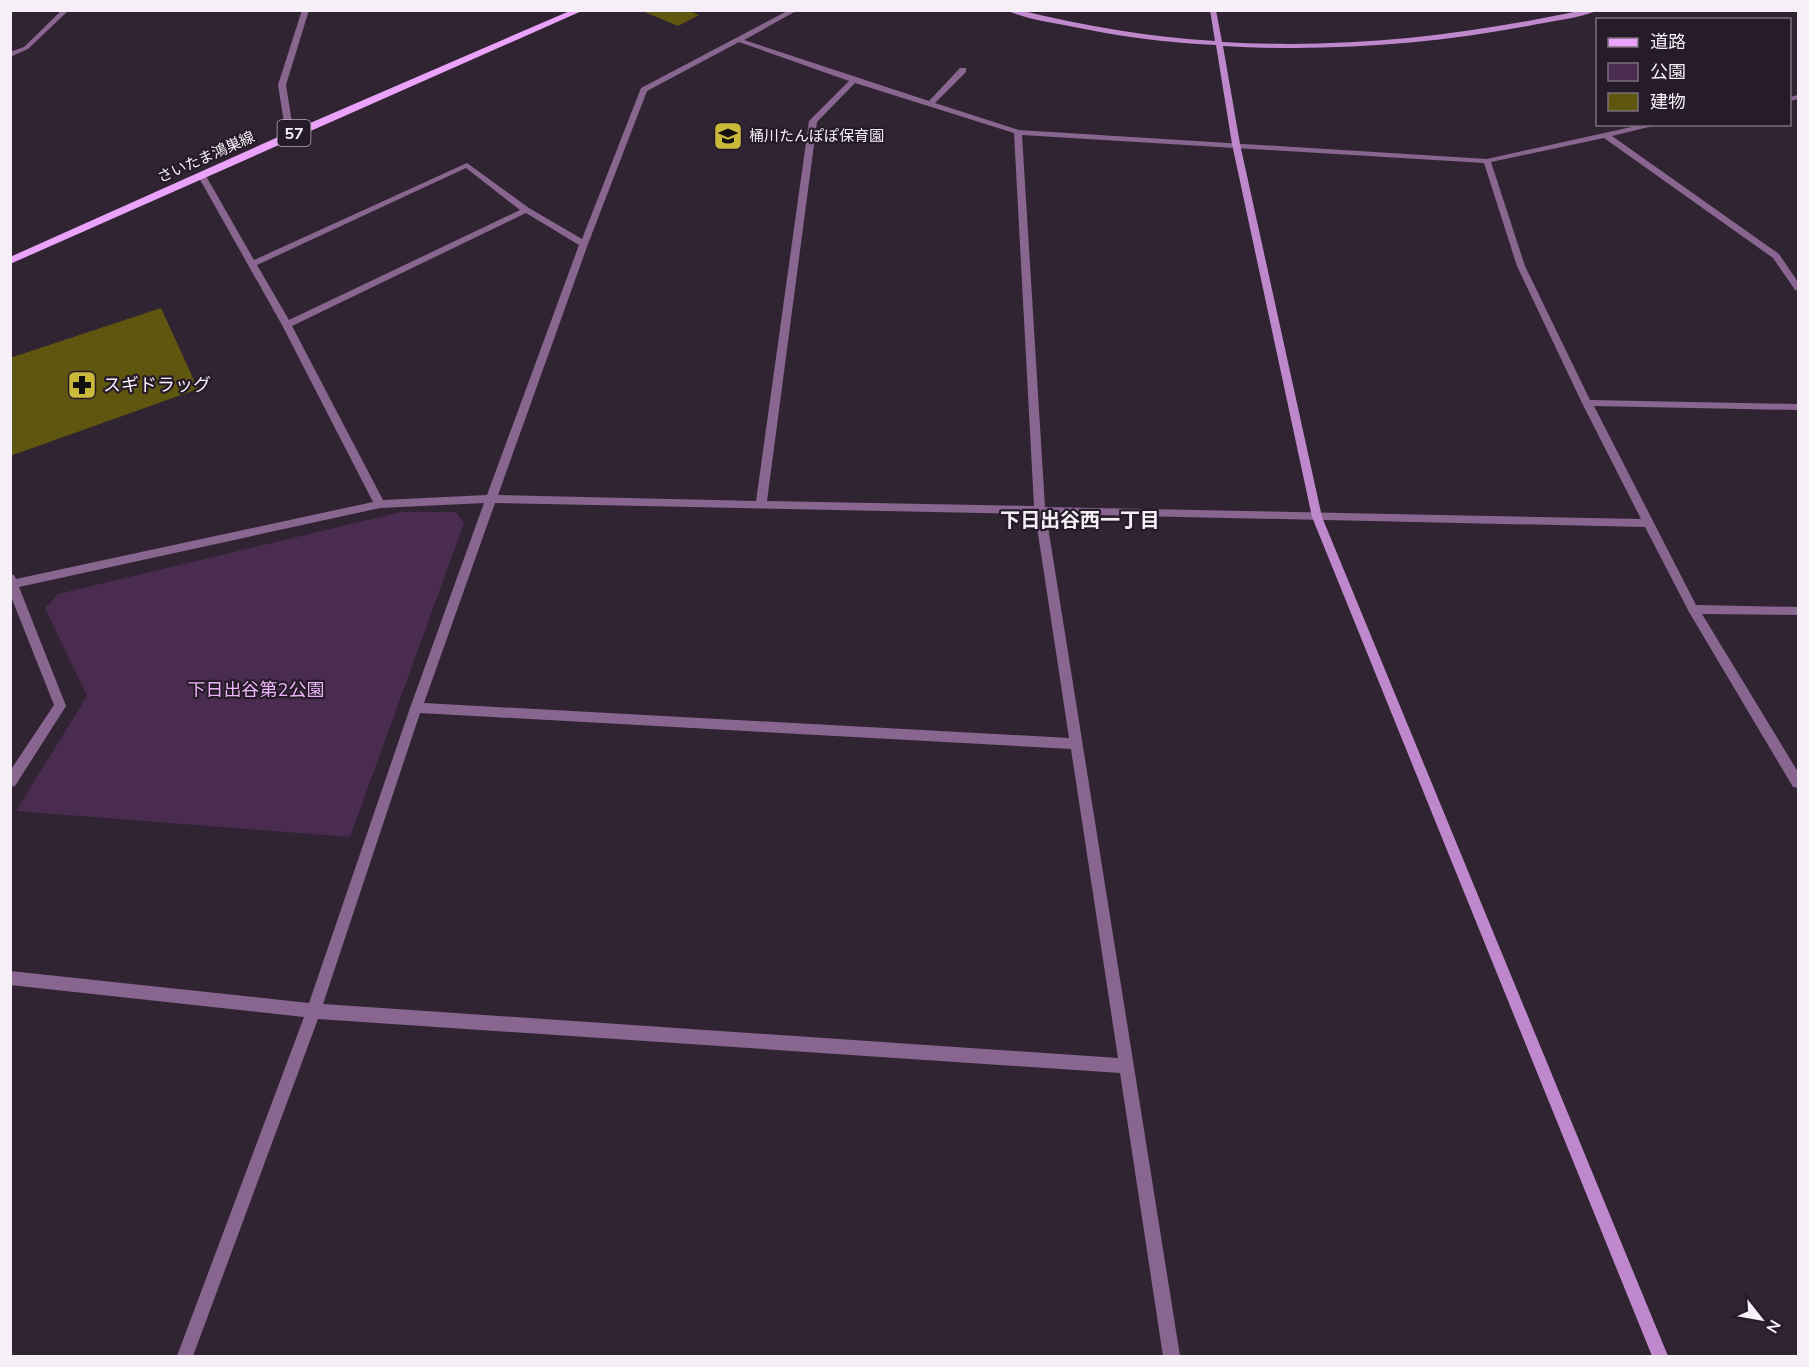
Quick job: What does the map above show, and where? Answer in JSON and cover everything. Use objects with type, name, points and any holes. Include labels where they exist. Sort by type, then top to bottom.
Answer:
[{"type":"main road","name":"さいたま鴻巣線","points":[[10,261],[290,135],[580,10]]},
{"type":"street","points":[[10,55],[26,48],[66,10]]},
{"type":"street","points":[[290,135],[282,85],[306,10]]},
{"type":"street","points":[[185,1356],[314,1011],[416,708],[491,499],[584,244],[645,90],[795,10]]},
{"type":"street","points":[[1009,10],[1061,25],[1218,45],[1308,46],[1390,43],[1516,26],[1596,10]]},
{"type":"street","points":[[1213,10],[1236,144],[1317,517],[1660,1356]]},
{"type":"street","points":[[739,40],[854,80],[1018,132],[1487,161],[1648,126]]},
{"type":"street","points":[[930,104],[963,70]]},
{"type":"street","points":[[761,506],[813,121],[854,80]]},
{"type":"street","points":[[1018,132],[1040,512],[1172,1356]]},
{"type":"street","points":[[1605,135],[1776,256],[1798,288]]},
{"type":"street","points":[[1487,161],[1521,266],[1587,403],[1693,609],[1798,783]]},
{"type":"street","points":[[252,264],[468,165],[526,210],[584,244]]},
{"type":"street","points":[[202,176],[287,325],[380,504]]},
{"type":"street","points":[[287,325],[526,210]]},
{"type":"street","points":[[1587,403],[1798,407]]},
{"type":"street","points":[[10,782],[60,706],[11,582],[380,504],[491,499],[1649,523]]},
{"type":"street","points":[[1693,609],[1798,611]]},
{"type":"street","points":[[416,708],[1076,744]]},
{"type":"street","points":[[10,978],[314,1011],[1126,1066]]},
{"type":"green space","name":"下日出谷第2公園","points":[[401,512],[456,512],[464,523],[350,837],[16,811],[87,696],[45,608],[58,594]]},
{"type":"building","points":[[640,10],[687,10],[699,15],[678,26]]},
{"type":"building","points":[[161,308],[198,389],[10,456],[10,358]]},
{"type":"place","name":"桶川たんぽぽ保育園","points":[[728,136]]},
{"type":"place","name":"スギドラッグ","points":[[82,385]]},
{"type":"district","name":"下日出谷西一丁目","points":[[1080,520]]}]
